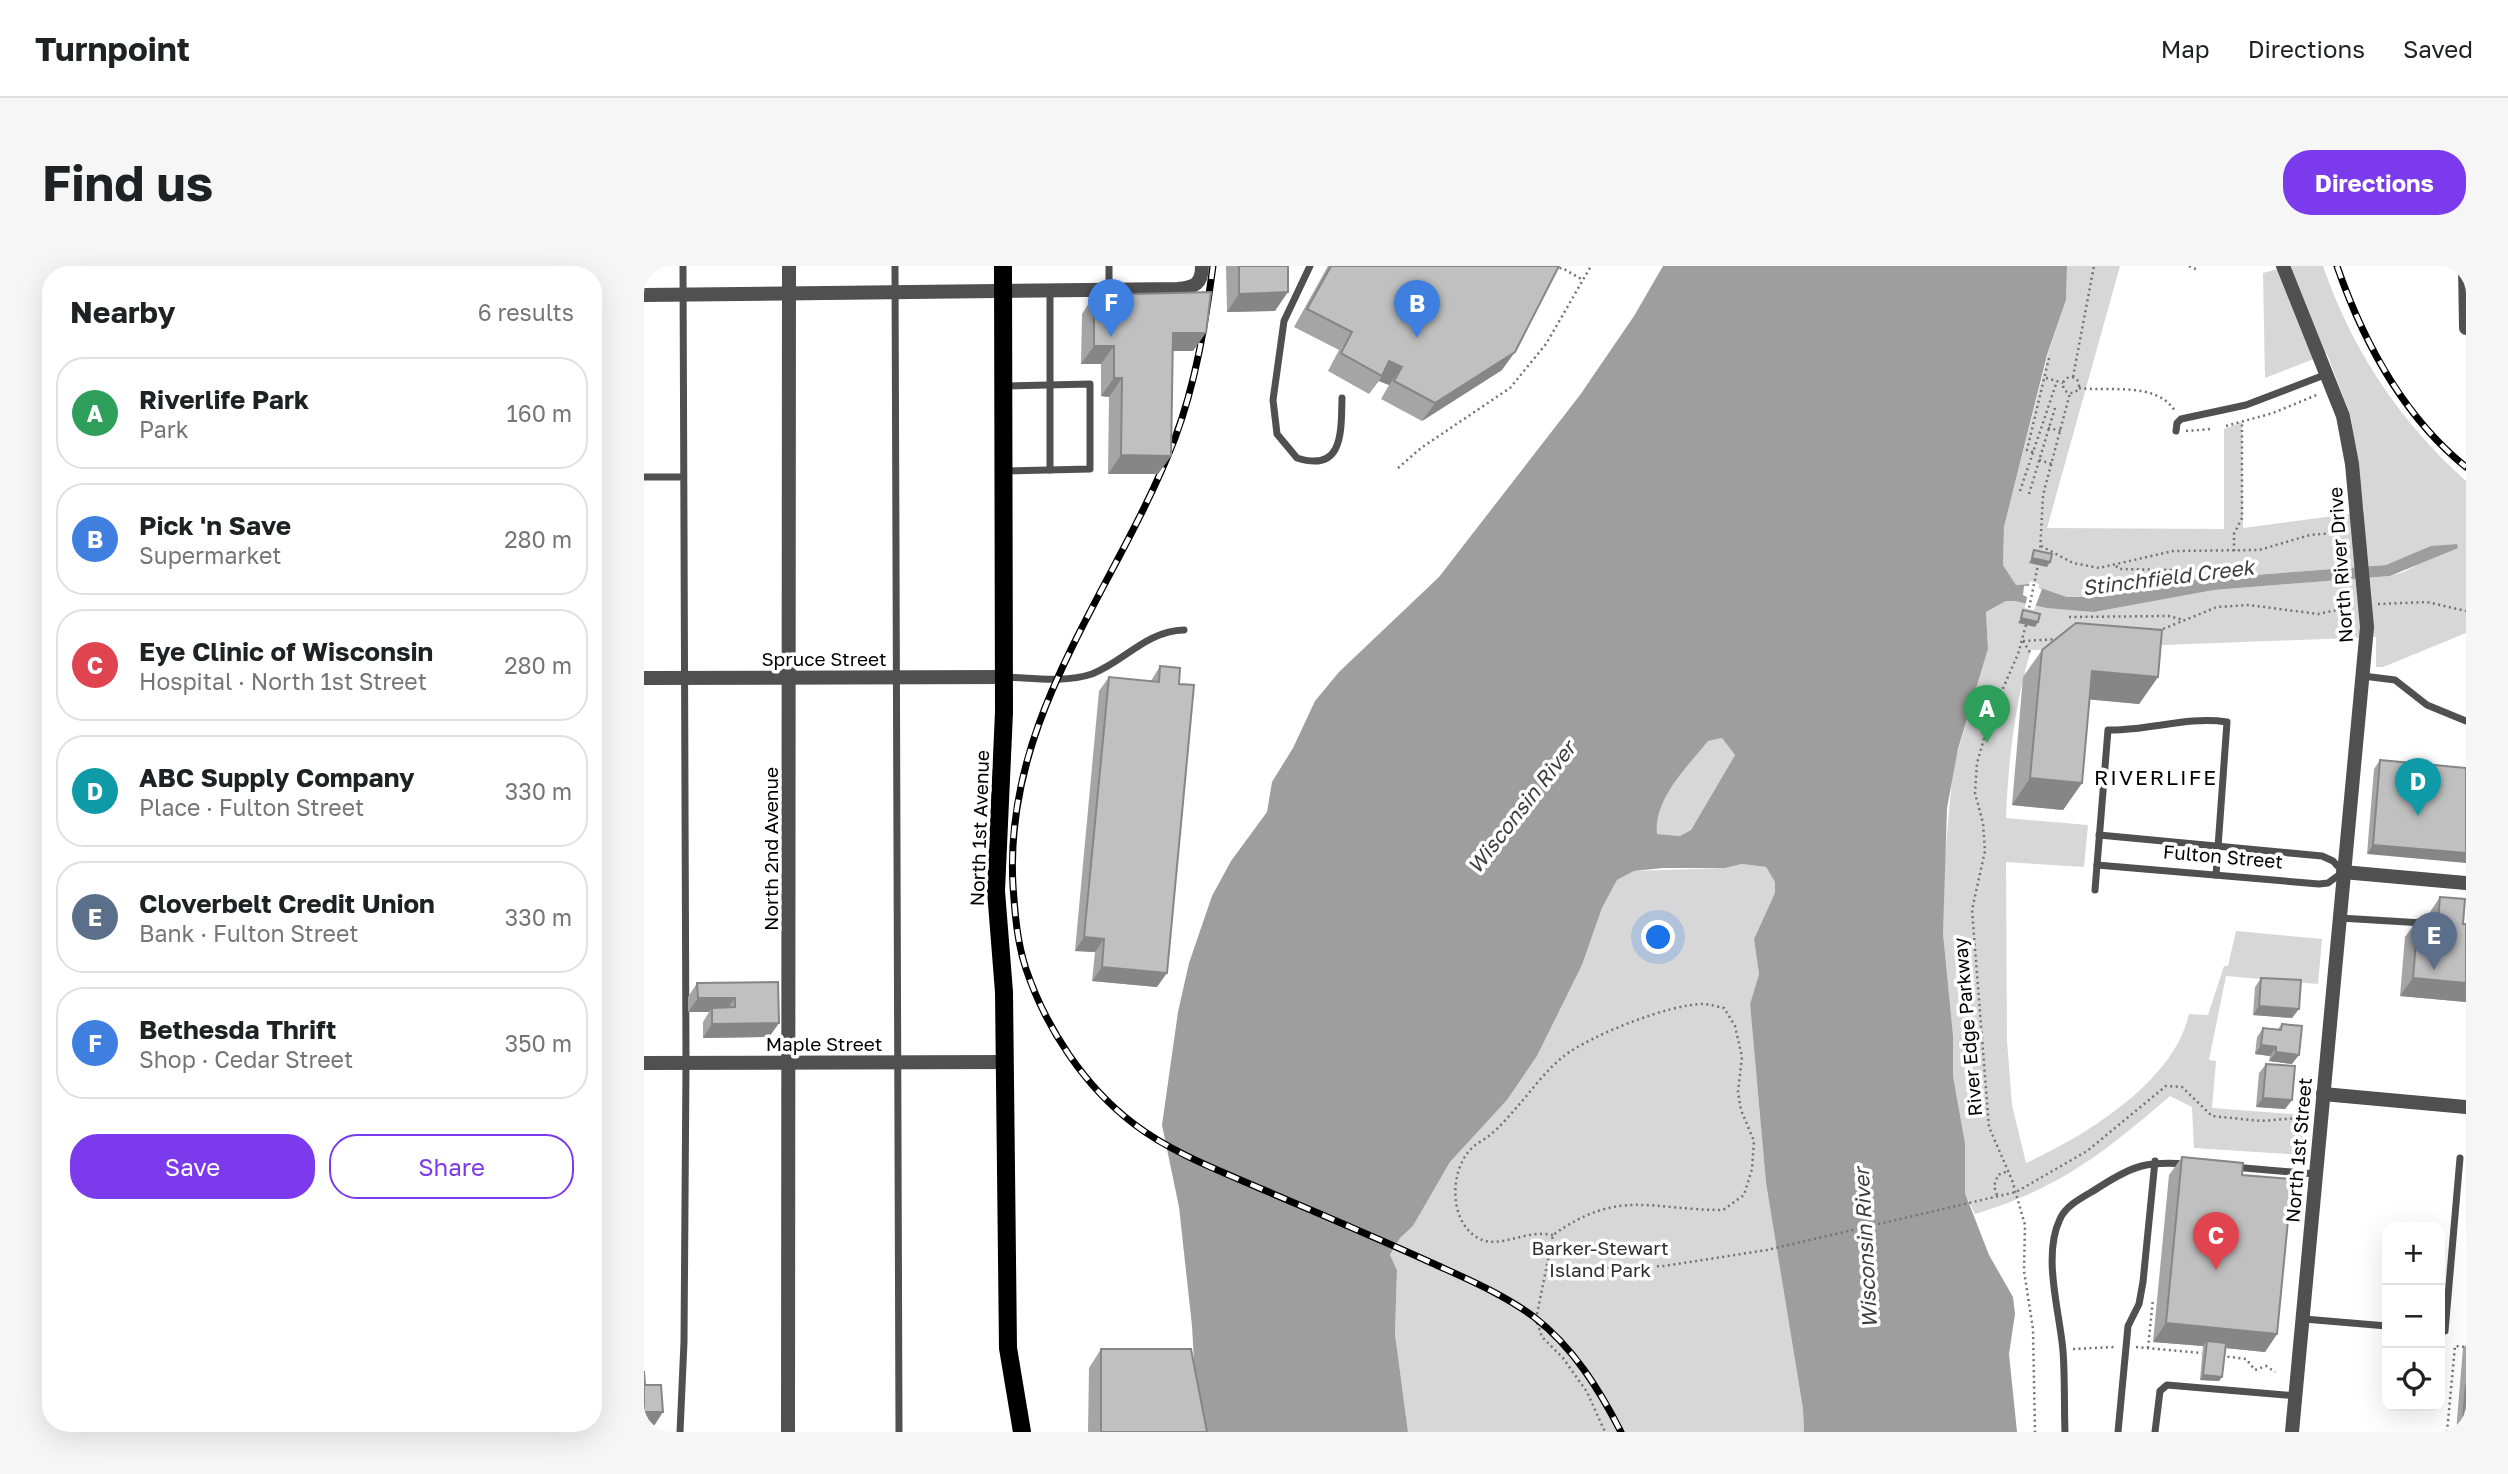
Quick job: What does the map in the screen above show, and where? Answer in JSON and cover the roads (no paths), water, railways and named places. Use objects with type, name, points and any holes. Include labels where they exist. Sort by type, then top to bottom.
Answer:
[{"type":"main road","name":"North 1st Avenue","points":[[1003,266],[1004,677],[995,861],[1005,1062],[1008,1348],[1022,1432]]},
{"type":"street","name":"North 2nd Avenue","points":[[788,1432],[789,266]]},
{"type":"street","points":[[644,295],[1178,289],[1194,287],[1199,282],[1202,266]]},
{"type":"street","name":"North River Drive","points":[[2283,266],[2328,374],[2349,446],[2360,544],[2367,627],[2343,872]]},
{"type":"street","points":[[2465,266],[2466,327]]},
{"type":"street","name":"Spruce Street","points":[[644,678],[1004,677]]},
{"type":"street","name":"Fulton Street","points":[[2343,872],[2466,883]]},
{"type":"street","name":"North 1st Street","points":[[2292,1432],[2343,872]]},
{"type":"street","name":"Maple Street","points":[[644,1063],[1005,1062]]},
{"type":"street","points":[[2323,1094],[2466,1107]]},
{"type":"lane","points":[[680,1432],[684,1342],[686,1063],[682,266]]},
{"type":"lane","points":[[895,266],[894,677],[899,1432]]},
{"type":"lane","points":[[1109,266],[1109,291]]},
{"type":"lane","points":[[1310,266],[1286,314],[1273,400],[1278,434],[1297,458],[1322,462],[1329,458],[1338,442],[1342,398]]},
{"type":"lane","points":[[1050,292],[1050,470]]},
{"type":"lane","points":[[2176,432],[2179,420],[2246,405],[2328,374]]},
{"type":"lane","points":[[1003,386],[1090,384],[1090,469],[1003,471]]},
{"type":"lane","points":[[644,477],[683,477]]},
{"type":"lane","points":[[1004,677],[1076,678],[1094,673],[1137,644],[1169,630],[1184,630]]},
{"type":"lane","points":[[2363,676],[2395,680],[2419,701],[2466,721]]},
{"type":"lane","points":[[2095,890],[2108,730],[2136,730],[2206,719],[2227,722],[2216,875]]},
{"type":"lane","name":"Fulton Street","points":[[2097,865],[2324,884],[2343,872],[2333,861],[2322,856],[2099,835]]},
{"type":"lane","points":[[2338,918],[2427,923]]},
{"type":"lane","points":[[2445,1331],[2460,1158]]},
{"type":"lane","points":[[2118,1432],[2128,1326],[2139,1304],[2143,1282],[2155,1161]]},
{"type":"lane","points":[[2065,1432],[2063,1351],[2053,1283],[2053,1252],[2059,1219],[2068,1208],[2129,1168],[2155,1161],[2194,1164]]},
{"type":"lane","points":[[2219,1166],[2316,1174]]},
{"type":"lane","points":[[2304,1319],[2382,1326]]},
{"type":"lane","points":[[2155,1432],[2160,1391],[2166,1385],[2297,1396]]},
{"type":"water","name":"Wisconsin River","points":[[1663,266],[2067,266],[2066,300],[2047,355],[2004,527],[2003,565],[2016,585],[2029,584],[2067,597],[2103,597],[2189,580],[2386,565],[2431,546],[2457,544],[2458,548],[2390,576],[2214,590],[2094,612],[2006,601],[1986,612],[1988,649],[1958,749],[1947,808],[1943,933],[1953,1035],[1953,1076],[1965,1143],[1965,1193],[1989,1255],[2013,1297],[2015,1314],[2009,1354],[2017,1432],[1804,1432],[1803,1409],[1766,1183],[1750,1004],[1759,974],[1754,939],[1775,893],[1775,882],[1766,867],[1742,864],[1725,868],[1634,871],[1617,880],[1602,908],[1582,965],[1537,1056],[1507,1100],[1450,1162],[1413,1226],[1400,1238],[1390,1255],[1397,1270],[1395,1334],[1408,1432],[1198,1432],[1192,1326],[1179,1207],[1162,1125],[1178,1012],[1189,963],[1212,896],[1231,861],[1267,812],[1272,782],[1293,748],[1315,701],[1339,672],[1439,577],[1580,395],[1634,316]],"holes":[[[1722,738],[1735,755],[1691,830],[1680,836],[1657,834],[1657,821],[1666,796],[1708,741]]]},
{"type":"railway","points":[[1213,266],[1199,353],[1175,438],[1151,494],[1068,654],[1026,765],[1015,824],[1013,886],[1018,938],[1026,969],[1044,1013],[1069,1054],[1099,1092],[1134,1124],[1197,1161],[1458,1275],[1522,1309],[1548,1329],[1573,1355],[1604,1400],[1621,1432]]},
{"type":"railway","points":[[2337,266],[2359,322],[2388,376],[2423,425],[2466,467]]},
{"type":"place","name":"Bethesda Thrift","points":[[1111,337]]},
{"type":"place","name":"Pick 'n Save","points":[[1417,338]]},
{"type":"place","name":"Riverlife Park","points":[[1987,743]]},
{"type":"place","name":"ABC Supply Company","points":[[2418,816]]},
{"type":"place","name":"Cloverbelt Credit Union","points":[[2434,970]]},
{"type":"place","name":"Eye Clinic of Wisconsin","points":[[2216,1270]]},
{"type":"district","name":"RIVERLIFE","points":[[2156,777]]},
{"type":"water label","name":"Stinchfield Creek","points":[[2168,577]]},
{"type":"park label","name":"Barker-Stewart Island Park","points":[[1600,1258]]}]
